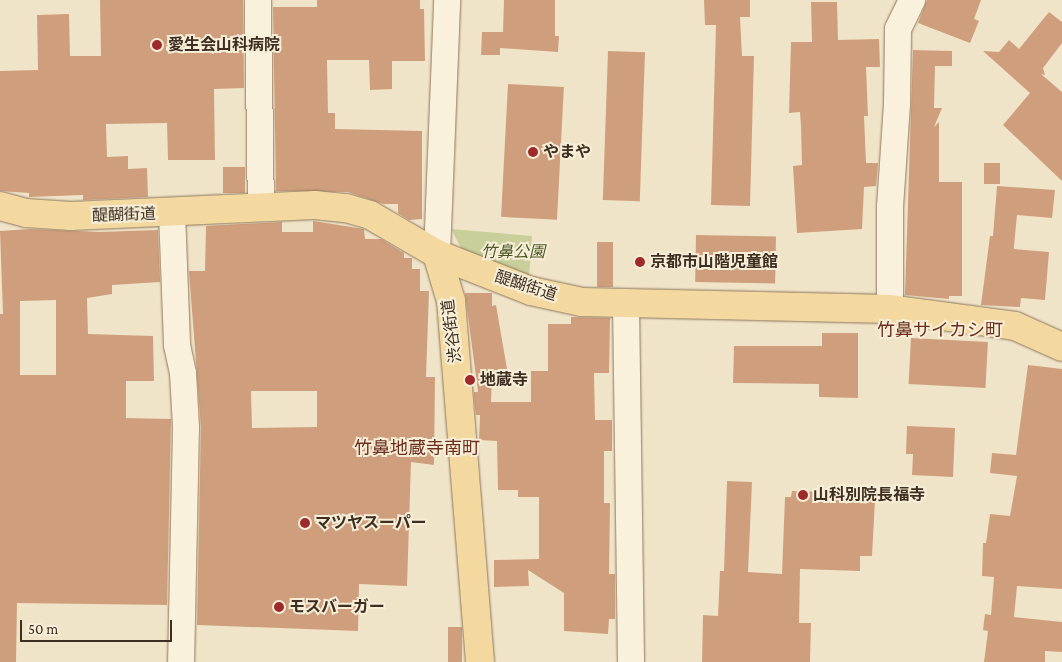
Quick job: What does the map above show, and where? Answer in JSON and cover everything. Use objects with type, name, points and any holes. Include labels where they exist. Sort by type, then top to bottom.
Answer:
[{"type":"main road","name":"醍醐街道","points":[[0,206],[26,213],[71,216],[172,213],[315,204],[346,208],[370,215],[437,254],[531,291],[582,302],[890,309],[1016,326],[1062,348]]},
{"type":"main road","name":"渋谷街道","points":[[437,254],[451,301],[480,662]]},
{"type":"street","points":[[258,0],[261,208]]},
{"type":"street","name":"渋谷街道","points":[[437,254],[447,0]]},
{"type":"street","points":[[890,309],[890,207],[898,29],[912,0]]},
{"type":"street","points":[[172,213],[176,345],[183,374],[186,427],[182,662]]},
{"type":"street","points":[[626,304],[631,662]]},
{"type":"green space","name":"竹鼻公園","points":[[451,229],[532,236],[529,277],[462,250]]},
{"type":"building","points":[[100,0],[243,0],[244,88],[214,89],[215,160],[168,160],[167,123],[106,124],[107,157],[128,156],[128,169],[147,168],[148,197],[83,200],[83,195],[29,197],[29,193],[0,191],[0,71],[38,70],[37,15],[69,14],[70,56],[101,56]]},
{"type":"building","points":[[317,0],[420,0],[420,9],[424,9],[425,61],[392,61],[392,89],[370,90],[369,60],[327,60],[328,113],[335,113],[335,129],[422,131],[422,219],[409,220],[398,213],[398,204],[383,204],[348,192],[276,191],[273,7],[317,7]]},
{"type":"building","points":[[504,0],[555,0],[555,36],[559,36],[558,52],[500,48],[500,55],[481,55],[482,32],[503,32]]},
{"type":"building","points":[[704,0],[750,0],[750,17],[740,17],[742,56],[754,56],[750,206],[711,205],[716,25],[705,25]]},
{"type":"building","points":[[927,0],[981,0],[974,19],[979,21],[970,43],[918,23]]},
{"type":"building","points":[[811,2],[837,2],[838,40],[879,39],[880,67],[866,67],[868,116],[864,116],[866,163],[878,163],[876,186],[864,187],[862,229],[797,233],[793,166],[802,165],[801,127],[800,112],[789,113],[791,42],[812,42]]},
{"type":"building","points":[[1049,12],[1062,22],[1062,43],[1043,68],[1045,75],[1041,74],[1062,92],[1062,181],[1003,125],[1030,93],[983,51],[999,52],[1009,40],[1019,49]]},
{"type":"building","points":[[913,50],[952,51],[952,66],[935,66],[934,108],[942,108],[934,127],[939,122],[939,182],[962,182],[962,296],[949,296],[949,299],[905,295]]},
{"type":"building","points":[[608,51],[645,52],[640,201],[603,200]]},
{"type":"building","name":"やまや","points":[[508,84],[564,87],[557,220],[501,217]]},
{"type":"building","points":[[984,163],[1000,163],[1000,184],[984,184]]},
{"type":"building","points":[[223,167],[245,167],[245,193],[223,193]]},
{"type":"building","points":[[997,186],[1055,190],[1052,218],[1017,215],[1014,246],[1014,249],[1049,252],[1045,300],[1021,298],[1020,307],[981,305],[990,236],[993,236]]},
{"type":"building","points":[[313,221],[364,229],[365,239],[381,239],[404,253],[404,258],[412,258],[412,269],[420,269],[420,291],[429,291],[426,377],[435,377],[434,465],[411,462],[407,586],[359,584],[358,631],[197,625],[201,427],[189,271],[205,271],[206,226],[282,222],[282,232],[313,232]],"holes":[[[251,391],[317,391],[317,427],[252,428]]]},
{"type":"building","points":[[30,229],[100,232],[158,230],[160,282],[112,285],[112,294],[87,298],[88,334],[153,336],[154,381],[126,381],[126,418],[171,419],[167,605],[17,603],[16,662],[0,662],[0,314],[3,314],[0,231]],"holes":[[[56,300],[56,375],[20,375],[20,301]]]},
{"type":"building","points":[[696,235],[776,236],[775,283],[695,282]]},
{"type":"building","points":[[597,242],[613,242],[613,287],[597,287]]},
{"type":"building","points":[[465,293],[492,293],[492,306],[496,305],[507,369],[492,372],[491,402],[531,402],[531,371],[548,371],[548,324],[571,324],[571,317],[610,318],[609,373],[594,373],[595,420],[612,420],[612,451],[604,451],[604,503],[610,503],[609,574],[615,574],[615,619],[609,619],[608,634],[564,631],[564,593],[528,570],[529,586],[494,587],[494,560],[539,559],[539,497],[518,497],[518,490],[498,490],[497,441],[479,440],[480,415],[476,415],[474,397],[474,392],[478,392]]},
{"type":"building","points":[[822,333],[858,333],[858,398],[819,397],[819,384],[733,383],[734,346],[822,346]]},
{"type":"building","points":[[911,338],[988,342],[985,388],[909,384]]},
{"type":"building","points":[[1028,365],[1062,369],[1062,589],[1017,586],[1014,617],[1062,622],[1062,652],[1045,651],[1045,662],[984,662],[988,631],[983,630],[985,614],[991,615],[994,577],[982,576],[983,543],[986,543],[990,514],[1010,516],[1017,476],[990,473],[992,453],[1016,455]]},
{"type":"building","points":[[907,426],[955,428],[953,477],[912,475],[913,454],[906,454]]},
{"type":"building","points":[[727,481],[752,482],[748,572],[782,574],[785,497],[791,497],[792,491],[867,493],[866,500],[875,500],[872,556],[860,556],[860,571],[800,569],[799,623],[811,623],[810,662],[702,662],[703,615],[718,616],[720,571],[724,571]]},
{"type":"building","points":[[448,627],[462,627],[462,662],[448,662]]},
{"type":"place","name":"愛生会山科病院","points":[[157,45]]},
{"type":"place","name":"やまや","points":[[533,152]]},
{"type":"place","name":"京都市山階児童館","points":[[640,262]]},
{"type":"place","name":"地蔵寺","points":[[470,380]]},
{"type":"place","name":"山科別院長福寺","points":[[803,495]]},
{"type":"place","name":"マツヤスーパー","points":[[305,523]]},
{"type":"place","name":"モスバーガー","points":[[279,607]]},
{"type":"district","name":"竹鼻サイカシ町","points":[[940,330]]},
{"type":"district","name":"竹鼻地蔵寺南町","points":[[417,448]]}]
